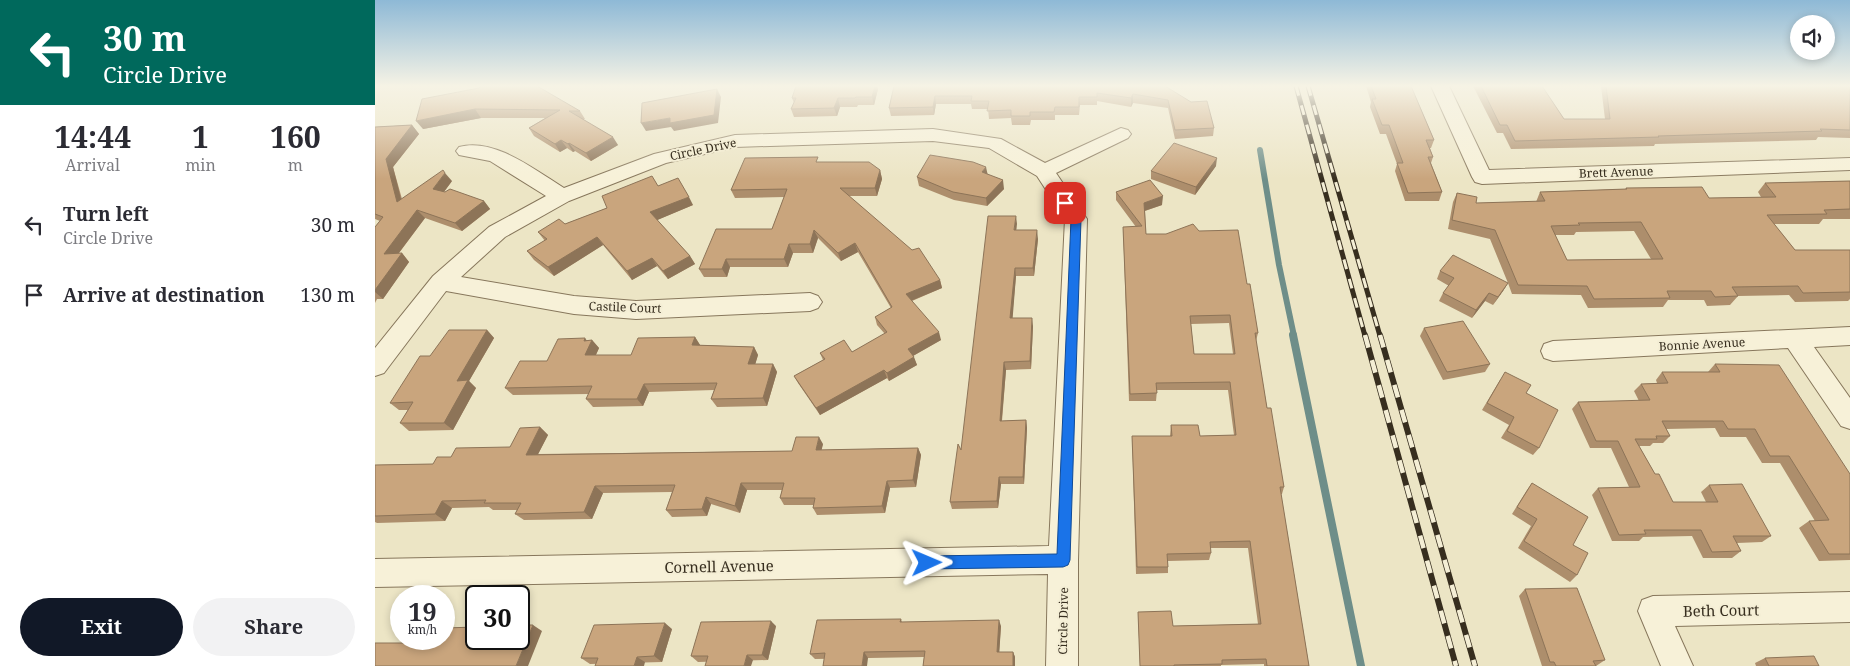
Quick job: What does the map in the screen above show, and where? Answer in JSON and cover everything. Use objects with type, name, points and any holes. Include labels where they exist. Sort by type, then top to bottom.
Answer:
[{"type":"street","name":"Brett Avenue","points":[[1454,117],[1482,177],[1850,164]]},
{"type":"street","points":[[1044,171],[1121,134]]},
{"type":"street","name":"Circle Drive","points":[[375,366],[441,282],[497,232],[562,196],[661,158],[735,141],[933,135],[994,143],[1044,171],[1076,219],[1063,560],[1062,666]]},
{"type":"street","points":[[466,151],[495,155],[562,196]]},
{"type":"street","name":"Castile Court","points":[[441,282],[574,305],[637,310],[810,302]]},
{"type":"street","name":"Bonnie Avenue","points":[[1553,350],[1850,336]]},
{"type":"street","points":[[1795,339],[1850,418]]},
{"type":"street","name":"Cornell Avenue","points":[[375,573],[1063,560]]},
{"type":"street","name":"Beth Court","points":[[1677,666],[1653,611],[1850,607]]},
{"type":"building","points":[[417,117],[435,117],[416,121]]},
{"type":"building","points":[[548,117],[579,117],[613,137],[586,153],[561,140],[555,144],[529,128]]},
{"type":"building","points":[[641,117],[703,117],[670,123],[670,118],[641,123]]},
{"type":"building","points":[[1172,117],[1211,117],[1214,128],[1175,130]]},
{"type":"building","points":[[1379,117],[1424,117],[1434,140],[1426,140],[1433,157],[1428,157],[1442,192],[1408,193],[1397,163],[1403,163],[1389,125],[1382,125]]},
{"type":"building","points":[[1496,117],[1610,119],[1610,117],[1850,117],[1850,130],[1820,129],[1822,131],[1515,141],[1507,125],[1500,125]]},
{"type":"building","points":[[412,125],[386,159],[397,202],[443,170],[445,173],[433,189],[445,192],[450,189],[484,201],[455,223],[417,210],[384,254],[402,253],[375,290],[375,227],[383,217],[375,214],[375,127]]},
{"type":"building","points":[[1174,143],[1217,158],[1196,187],[1151,171]]},
{"type":"building","points":[[930,155],[973,162],[986,167],[982,172],[1003,180],[986,198],[953,192],[917,177]]},
{"type":"building","points":[[818,157],[816,162],[869,162],[880,170],[875,188],[840,188],[912,250],[919,248],[940,280],[906,294],[939,332],[908,349],[914,357],[887,373],[884,370],[816,408],[794,376],[825,359],[820,353],[844,340],[852,352],[887,332],[875,317],[892,307],[855,243],[838,253],[814,230],[810,244],[789,244],[784,259],[726,259],[722,269],[699,269],[716,229],[772,229],[787,189],[731,190],[745,158]]},
{"type":"building","points":[[652,176],[658,186],[678,178],[689,197],[650,212],[690,256],[663,271],[652,258],[627,271],[597,237],[548,267],[527,251],[547,239],[538,232],[559,219],[565,224],[607,208],[602,196]]},
{"type":"building","points":[[1150,180],[1163,196],[1144,203],[1146,234],[1166,234],[1193,224],[1199,231],[1238,230],[1258,333],[1255,333],[1267,408],[1271,408],[1284,487],[1280,487],[1309,666],[1267,666],[1266,659],[1222,660],[1222,664],[1140,666],[1138,612],[1171,611],[1173,626],[1261,624],[1250,541],[1210,542],[1211,553],[1167,554],[1168,567],[1137,567],[1132,436],[1172,436],[1171,425],[1198,425],[1200,436],[1236,435],[1230,382],[1156,383],[1157,393],[1130,394],[1123,227],[1142,226],[1116,192]],"holes":[[[1230,315],[1235,354],[1194,354],[1190,316]]]},
{"type":"building","points":[[1850,181],[1850,209],[1824,210],[1827,214],[1767,215],[1795,250],[1850,250],[1850,292],[1803,293],[1798,286],[1732,287],[1738,296],[1715,297],[1711,291],[1667,291],[1670,298],[1594,299],[1587,286],[1518,285],[1495,230],[1452,220],[1457,193],[1477,197],[1476,203],[1545,201],[1540,192],[1626,188],[1702,187],[1709,198],[1776,197],[1765,183]],"holes":[[[1641,222],[1663,259],[1567,260],[1551,226],[1580,225],[1578,223]]]},
{"type":"building","points":[[988,216],[1016,216],[1014,230],[1037,230],[1033,268],[1015,268],[1010,318],[1032,318],[1030,361],[1004,362],[1000,421],[1026,420],[1023,477],[999,477],[997,501],[950,502],[958,444],[961,450]]},
{"type":"building","points":[[1453,255],[1508,283],[1498,297],[1489,293],[1476,310],[1443,293],[1454,278],[1440,271]]},
{"type":"building","points":[[1463,321],[1490,364],[1447,372],[1424,328]]},
{"type":"building","points":[[449,330],[487,330],[457,381],[468,380],[444,423],[400,423],[413,402],[390,403],[420,356],[430,356]]},
{"type":"building","points":[[695,337],[692,345],[754,347],[748,364],[773,364],[763,398],[711,399],[717,383],[644,384],[637,399],[586,399],[592,386],[505,388],[520,361],[547,361],[558,339],[585,338],[584,341],[592,340],[585,355],[631,355],[638,338]]},
{"type":"building","points":[[1715,364],[1779,365],[1850,474],[1850,554],[1829,554],[1809,521],[1829,520],[1789,456],[1770,456],[1755,429],[1728,429],[1723,421],[1662,421],[1670,436],[1656,436],[1657,439],[1635,439],[1655,474],[1659,474],[1673,502],[1718,502],[1709,485],[1742,484],[1771,536],[1733,536],[1741,551],[1712,552],[1701,530],[1644,530],[1646,534],[1619,535],[1598,488],[1640,487],[1618,441],[1596,441],[1578,402],[1650,400],[1641,384],[1668,383],[1662,372],[1720,372]]},
{"type":"building","points":[[1505,372],[1531,385],[1526,393],[1558,410],[1539,448],[1507,431],[1514,417],[1487,403]]},
{"type":"building","points":[[540,427],[526,455],[792,451],[796,437],[819,437],[816,450],[918,448],[913,480],[887,481],[882,506],[813,508],[815,498],[780,498],[784,483],[741,483],[735,506],[706,497],[702,509],[666,510],[675,485],[595,486],[584,512],[515,514],[521,503],[484,503],[486,500],[442,501],[435,514],[375,516],[375,465],[433,464],[437,457],[451,457],[456,448],[510,447],[520,428]]},
{"type":"building","points":[[1532,483],[1588,517],[1573,545],[1588,553],[1577,575],[1524,541],[1537,519],[1517,507]]},
{"type":"building","points":[[1577,588],[1605,660],[1593,661],[1596,666],[1556,666],[1554,662],[1550,662],[1525,589]]},
{"type":"building","points":[[901,619],[900,622],[999,620],[997,652],[1013,652],[1013,666],[923,666],[925,651],[864,652],[862,666],[823,666],[825,653],[810,654],[817,620]]},
{"type":"building","points":[[771,621],[762,655],[747,655],[744,666],[705,666],[708,656],[691,656],[701,622]]},
{"type":"building","points":[[665,623],[654,656],[637,657],[634,666],[595,666],[598,658],[581,658],[594,625]]},
{"type":"building","points":[[465,627],[465,650],[523,650],[516,666],[375,666],[375,643],[390,643],[390,650],[455,650],[455,628]]},
{"type":"building","points":[[1814,656],[1819,666],[1769,666],[1765,658]]},
{"type":"waterway","points":[[1260,150],[1279,265],[1294,336]]},
{"type":"waterway","points":[[1293,335],[1361,666]]},
{"type":"railway","points":[[1305,117],[1365,336]]},
{"type":"railway","points":[[1317,117],[1380,336]]},
{"type":"railway","points":[[1365,335],[1456,666]]},
{"type":"railway","points":[[1380,335],[1475,666]]},
{"type":"route","points":[[927,563],[1063,560],[1076,219],[1065,203]]}]
